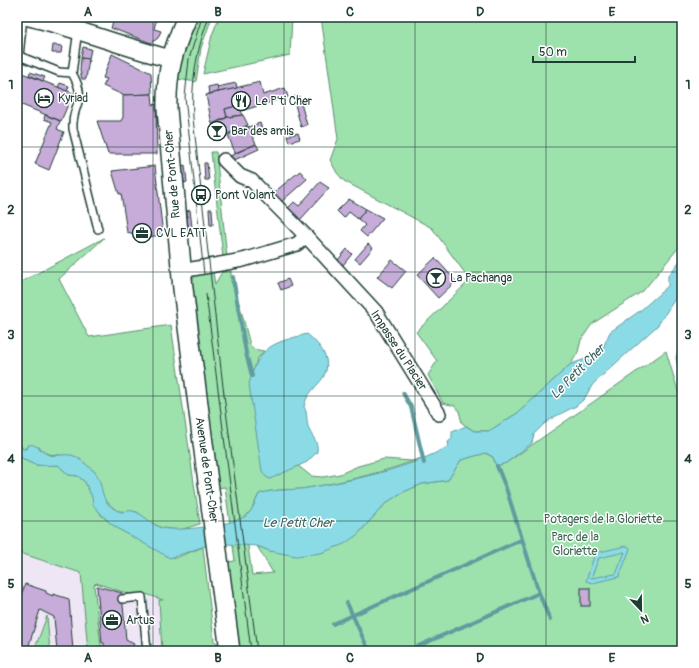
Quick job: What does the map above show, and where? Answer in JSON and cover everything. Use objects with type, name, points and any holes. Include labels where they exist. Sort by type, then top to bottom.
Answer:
[{"type":"main road","name":"Rue de Pont-Cher","points":[[183,290],[166,93],[171,59],[187,17]]},
{"type":"main road","name":"Avenue de Pont-Cher","points":[[183,290],[230,651]]},
{"type":"street","points":[[29,17],[78,30],[134,49],[171,59]]},
{"type":"street","name":"Impasse du Placier","points":[[224,160],[240,176],[252,181],[306,236],[376,312],[439,414]]},
{"type":"street","points":[[181,271],[250,258],[298,244],[306,236]]},
{"type":"lane","points":[[23,17],[18,56],[59,72],[72,73]]},
{"type":"lane","points":[[78,30],[72,73],[80,92],[73,122],[73,129],[98,229]]},
{"type":"lane","points":[[122,599],[142,597],[147,651]]},
{"type":"shaded area","points":[[17,552],[165,601],[168,651],[17,651]]},
{"type":"green space","points":[[198,17],[212,17],[201,48],[196,82],[177,79],[178,65]]},
{"type":"green space","points":[[219,17],[292,17],[290,55],[203,74],[212,35]]},
{"type":"green space","points":[[321,17],[682,17],[682,248],[679,247],[643,291],[592,324],[581,340],[578,352],[571,364],[519,412],[489,431],[474,431],[462,423],[459,411],[455,406],[443,403],[428,375],[437,361],[416,332],[470,280],[432,228],[344,181],[337,173],[330,160],[338,139]]},
{"type":"green space","points":[[211,152],[216,152],[227,257],[223,257]]},
{"type":"green space","points":[[104,238],[59,279],[89,337],[171,325],[200,524],[180,530],[162,528],[148,521],[137,512],[117,511],[104,499],[95,472],[77,457],[48,454],[39,447],[26,447],[25,450],[17,439],[17,284]]},
{"type":"green space","name":"Parc de la Gloriette","points":[[231,271],[231,281],[240,306],[250,345],[253,349],[264,351],[257,359],[250,384],[289,469],[297,465],[311,476],[323,477],[340,474],[358,466],[384,459],[412,461],[422,458],[366,476],[308,488],[272,491],[259,494],[251,511],[244,517],[252,575],[273,573],[257,546],[270,551],[357,535],[386,503],[401,493],[422,484],[448,480],[461,460],[485,453],[493,457],[496,466],[506,463],[666,351],[682,404],[682,651],[239,651],[226,565],[229,564],[228,562],[235,561],[225,487],[216,488],[189,285],[196,275],[213,272],[215,284],[222,272]]},
{"type":"green space","points":[[682,335],[682,381],[676,358]]},
{"type":"green space","points":[[17,454],[36,465],[58,465],[69,475],[78,476],[85,482],[101,515],[110,523],[122,531],[175,558],[203,547],[214,641],[219,644],[221,651],[162,651],[159,600],[163,600],[143,593],[132,595],[96,583],[94,585],[101,646],[103,646],[103,651],[88,651],[81,573],[17,552]]},
{"type":"green space","points":[[47,616],[50,651],[34,651]]},
{"type":"water","name":"Le Petit Cher","points":[[682,258],[682,288],[658,325],[593,384],[584,399],[576,406],[544,424],[534,434],[532,443],[506,463],[496,466],[493,457],[486,453],[461,460],[448,480],[422,484],[401,493],[386,503],[357,535],[344,544],[321,553],[296,556],[270,551],[257,546],[226,544],[205,546],[170,558],[110,523],[93,505],[92,497],[85,482],[78,476],[69,475],[58,465],[36,465],[17,454],[17,439],[20,447],[23,449],[26,449],[28,445],[34,445],[49,455],[70,455],[76,457],[91,468],[97,475],[106,501],[109,505],[121,512],[136,512],[162,528],[180,529],[228,523],[247,515],[253,507],[259,494],[272,491],[308,488],[381,473],[417,461],[449,446],[448,442],[452,439],[452,432],[466,426],[474,431],[489,431],[519,412],[571,364],[600,354],[610,332],[641,310],[668,286],[668,276]]},
{"type":"water","points":[[307,334],[318,345],[327,363],[323,377],[309,394],[304,407],[309,429],[317,444],[317,452],[307,462],[270,479],[266,477],[262,471],[249,384],[257,361],[269,348],[285,340]]},
{"type":"water","points":[[626,546],[630,549],[619,577],[592,583],[586,581],[595,553]],"holes":[[[625,552],[616,574],[591,578],[599,558]]]},
{"type":"building","points":[[115,17],[157,17],[154,29],[161,31],[158,38],[151,43],[111,28]]},
{"type":"building","points":[[53,45],[62,46],[61,53],[52,53]]},
{"type":"building","points":[[83,47],[91,49],[89,59],[81,58]]},
{"type":"building","points":[[112,54],[151,73],[152,94],[123,95],[103,86],[107,79],[103,78]]},
{"type":"building","points":[[81,58],[89,59],[86,79],[82,79],[80,71]]},
{"type":"building","name":"Kyriad","points":[[17,71],[73,93],[61,121],[17,103]]},
{"type":"building","points":[[30,72],[45,77],[43,81],[29,75]]},
{"type":"building","name":"Le P'ti Cher","points":[[260,82],[263,95],[285,88],[288,97],[241,111],[240,105],[225,109],[227,117],[212,124],[206,95]]},
{"type":"building","points":[[60,83],[69,86],[67,91],[58,87]]},
{"type":"building","points":[[236,83],[237,88],[218,92],[217,87]]},
{"type":"building","points":[[217,85],[218,92],[209,94],[208,87]]},
{"type":"building","points":[[152,94],[153,105],[156,104],[157,154],[108,154],[97,121],[121,121],[123,117],[123,95]]},
{"type":"building","points":[[299,96],[307,125],[301,127],[293,97]]},
{"type":"building","points":[[240,105],[242,115],[227,117],[225,109]]},
{"type":"building","points":[[45,115],[60,121],[57,129],[64,132],[49,170],[35,164],[52,122],[44,119]]},
{"type":"building","points":[[243,115],[248,125],[218,138],[213,125],[228,117]]},
{"type":"building","points":[[260,123],[262,129],[251,134],[248,127]]},
{"type":"building","points":[[247,126],[256,144],[235,153],[228,135]]},
{"type":"building","points":[[298,133],[300,139],[289,142],[287,136]]},
{"type":"building","points":[[256,144],[259,149],[232,161],[228,157]]},
{"type":"building","points":[[204,163],[207,163],[209,180],[205,180]]},
{"type":"building","points":[[185,165],[187,182],[184,183],[182,166]]},
{"type":"building","points":[[155,166],[163,235],[146,237],[127,232],[121,193],[119,194],[112,171]]},
{"type":"building","points":[[300,171],[307,179],[281,202],[272,194]]},
{"type":"building","points":[[320,182],[329,188],[300,220],[288,208],[294,202],[299,206]]},
{"type":"building","points":[[349,199],[366,209],[358,219],[349,212],[344,218],[337,211]]},
{"type":"building","points":[[209,209],[212,209],[213,225],[210,225]]},
{"type":"building","points":[[366,209],[383,218],[367,237],[360,231],[365,225],[358,219]]},
{"type":"building","points":[[190,210],[192,227],[188,228],[187,211]]},
{"type":"building","points":[[368,244],[373,248],[360,263],[355,259]]},
{"type":"building","points":[[347,249],[352,254],[343,265],[338,260]]},
{"type":"building","name":"La Pachanga","points":[[435,258],[456,281],[438,298],[417,275]]},
{"type":"building","points":[[392,260],[406,271],[392,288],[377,277]]},
{"type":"building","points":[[288,279],[291,286],[281,290],[278,283]]},
{"type":"building","points":[[25,584],[46,591],[46,593],[53,596],[53,594],[69,599],[73,651],[57,651],[54,617],[40,610],[27,651],[17,651],[17,610]]},
{"type":"building","name":"Artus","points":[[97,586],[122,593],[126,640],[134,644],[130,651],[105,651],[104,643],[102,643]]},
{"type":"building","points":[[581,588],[590,588],[590,606],[581,606]]},
{"type":"waterway","points":[[233,277],[246,353],[252,376]]},
{"type":"waterway","points":[[403,393],[411,407],[424,463]]},
{"type":"waterway","points":[[497,466],[506,488],[539,593],[550,620]]},
{"type":"waterway","points":[[333,624],[521,540]]},
{"type":"waterway","points":[[407,651],[539,593]]},
{"type":"waterway","points":[[347,603],[369,651]]},
{"type":"tram line","points":[[202,17],[189,59],[185,97],[204,274]]},
{"type":"tram line","points":[[209,17],[204,29],[195,67],[193,118],[223,387],[257,651]]},
{"type":"tram line","points":[[206,294],[251,651]]},
{"type":"place","name":"Kyriad","points":[[44,98]]},
{"type":"place","name":"Le P'ti Cher","points":[[241,101]]},
{"type":"place","name":"Bar des amis","points":[[217,131]]},
{"type":"place","name":"Pont Volant","points":[[201,195]]},
{"type":"place","name":"CVL EATT","points":[[142,233]]},
{"type":"place","name":"La Pachanga","points":[[436,278]]},
{"type":"place","name":"Artus","points":[[112,620]]},
{"type":"park label","name":"Potagers de la Gloriette","points":[[603,519]]}]
